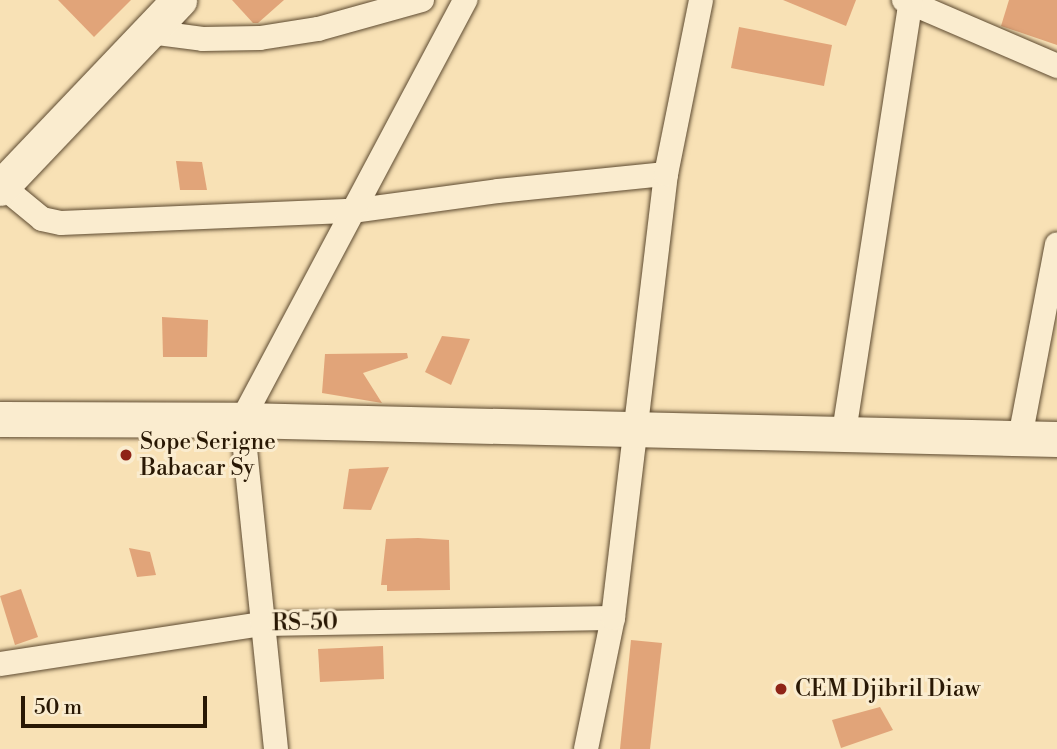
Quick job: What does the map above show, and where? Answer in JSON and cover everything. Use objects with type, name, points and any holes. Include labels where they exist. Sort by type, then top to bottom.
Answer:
[{"type":"street","points":[[150,32],[203,39],[260,38],[318,29],[422,0]]},
{"type":"street","points":[[276,749],[242,420],[465,0]]},
{"type":"street","points":[[586,749],[613,618],[638,428],[666,174],[701,0]]},
{"type":"street","points":[[844,432],[908,1],[1057,66]]},
{"type":"street","points":[[175,2],[150,32],[1,187],[42,219],[61,223],[352,211],[498,191],[666,174]]},
{"type":"street","points":[[1020,438],[1057,244]]},
{"type":"street","points":[[0,419],[242,420],[1057,439]]},
{"type":"street","name":"RS-50","points":[[0,664],[262,624],[613,618]]},
{"type":"building","points":[[58,0],[131,0],[94,37]]},
{"type":"building","points":[[232,0],[284,0],[258,23],[253,23]]},
{"type":"building","points":[[783,0],[856,0],[846,26]]},
{"type":"building","points":[[1009,0],[1057,0],[1057,45],[1001,26]]},
{"type":"building","points":[[739,27],[832,45],[824,86],[731,68]]},
{"type":"building","points":[[176,161],[202,162],[207,190],[180,190]]},
{"type":"building","points":[[162,317],[208,320],[207,357],[163,357]]},
{"type":"building","points":[[442,336],[470,339],[451,385],[425,372]]},
{"type":"building","points":[[407,353],[408,358],[363,373],[382,403],[322,393],[325,354]]},
{"type":"building","points":[[389,467],[371,510],[343,509],[349,469]]},
{"type":"building","points":[[386,539],[449,540],[450,590],[387,591],[387,585],[381,585]]},
{"type":"building","points":[[129,548],[150,552],[156,575],[137,577]]},
{"type":"building","points":[[21,589],[38,637],[15,645],[0,596]]},
{"type":"building","points":[[631,640],[662,643],[650,749],[620,749]]},
{"type":"building","points":[[383,646],[384,679],[320,682],[318,649]]},
{"type":"building","points":[[880,707],[893,730],[841,748],[832,720]]},
{"type":"place","name":"Sope Serigne Babacar Sy","points":[[126,455]]},
{"type":"place","name":"CEM Djibril Diaw","points":[[781,689]]}]
